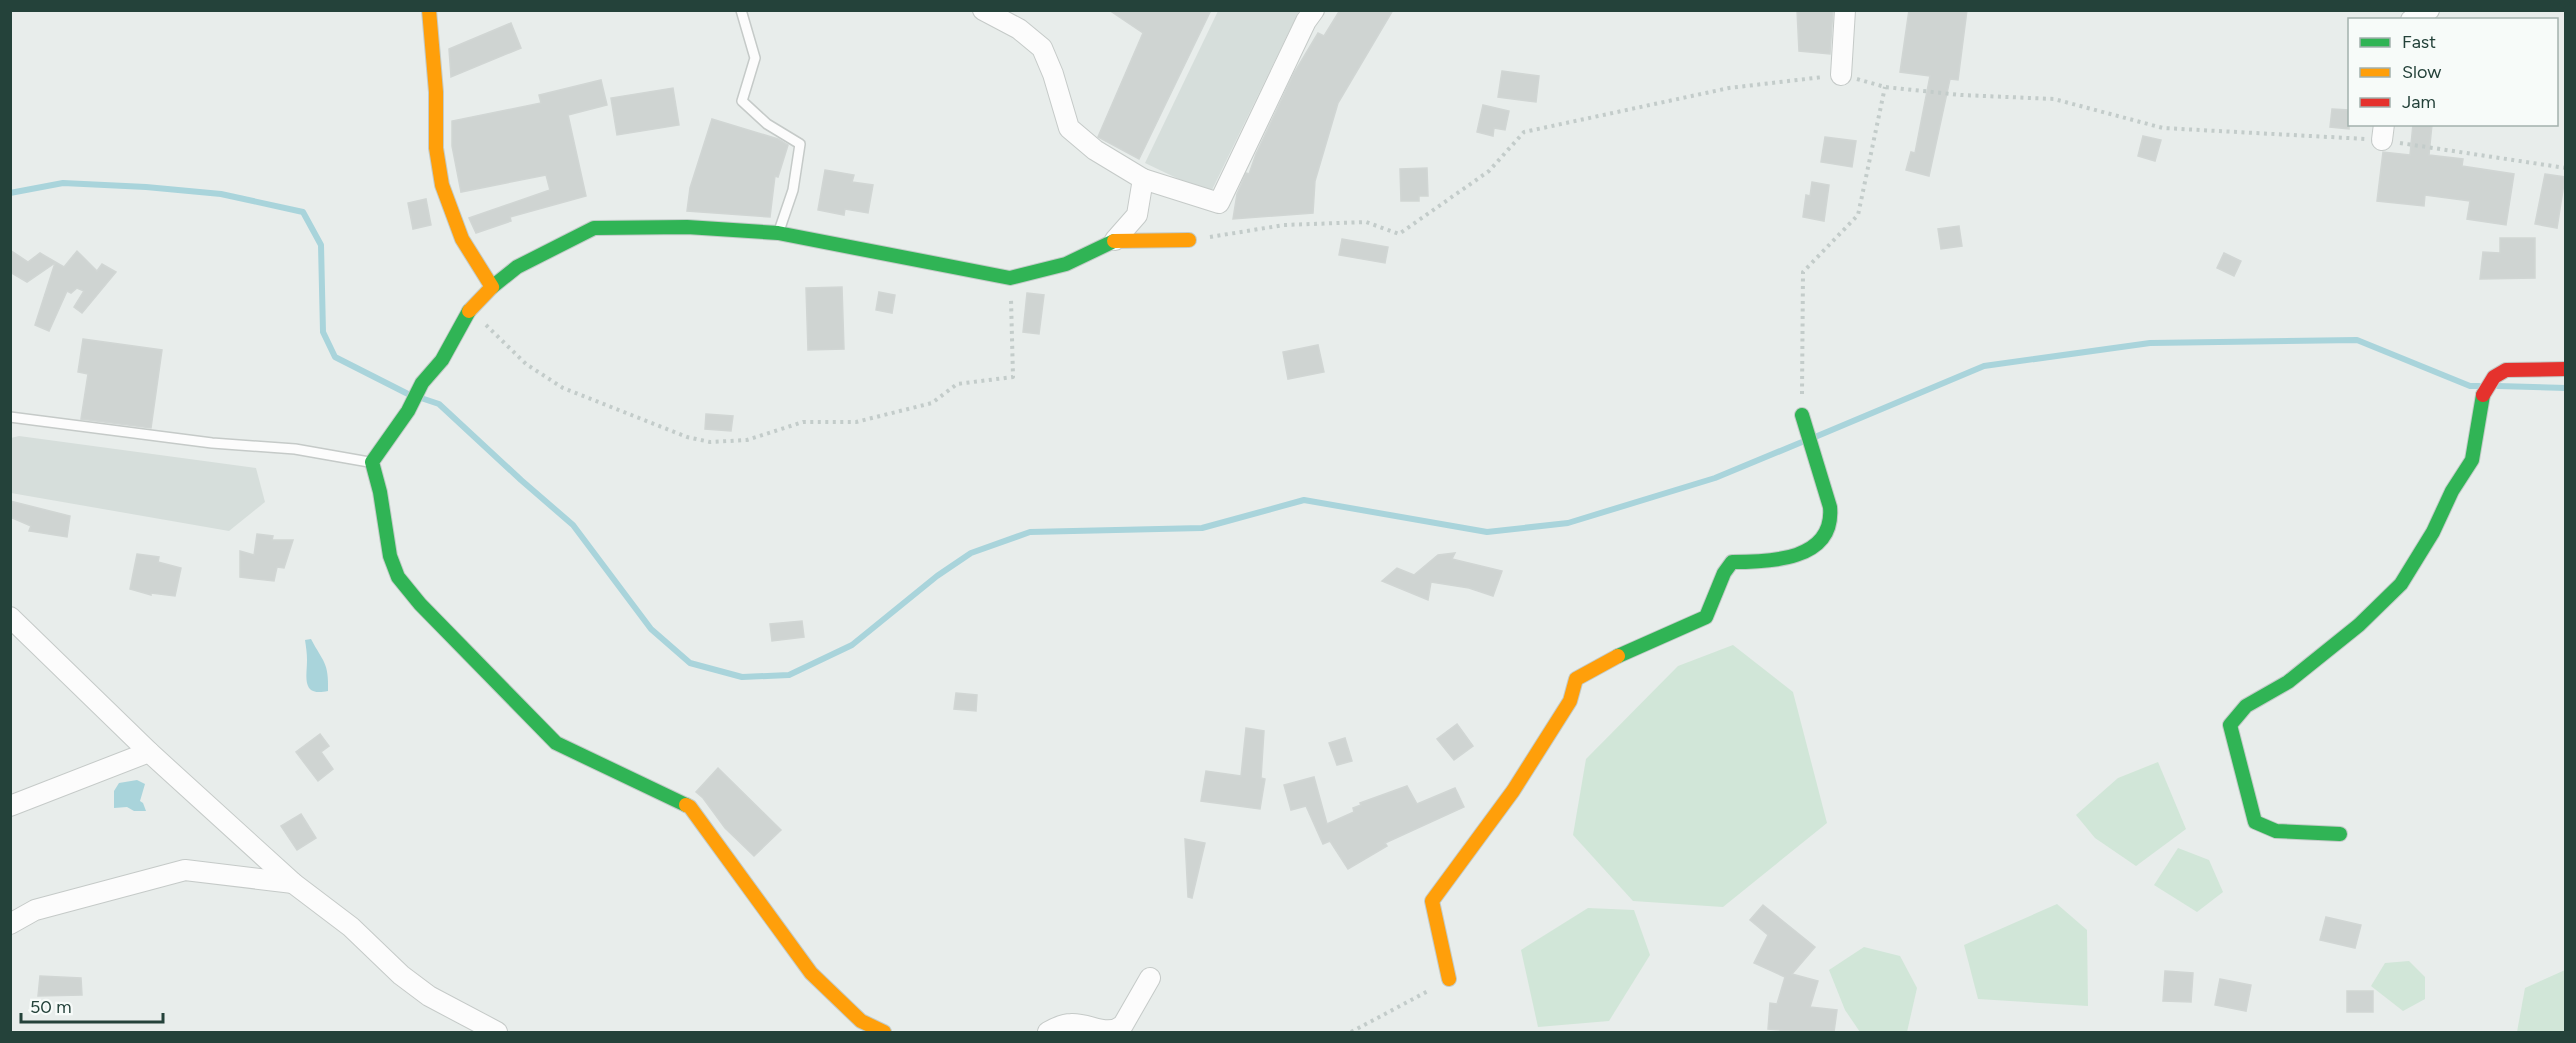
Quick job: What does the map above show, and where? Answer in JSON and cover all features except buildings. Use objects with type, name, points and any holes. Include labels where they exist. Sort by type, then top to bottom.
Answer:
[{"type":"street","points":[[429,10],[436,84],[436,148],[446,196],[454,224],[473,264],[492,287]]},
{"type":"street","points":[[983,10],[1019,28],[1042,48],[1053,74],[1069,128],[1095,150],[1143,179],[1219,203],[1306,21],[1314,10]]},
{"type":"street","points":[[1841,75],[1845,10]]},
{"type":"street","points":[[2415,18],[2429,10]]},
{"type":"street","points":[[884,1032],[861,1021],[811,973],[690,807],[556,743],[420,604],[398,577],[390,556],[380,492],[372,462],[408,411],[422,383],[442,360],[470,309],[517,267],[594,228],[687,227],[778,233],[1010,278],[1066,264],[1115,240],[1137,215],[1143,179]]},
{"type":"street","points":[[1115,240],[1189,240]]},
{"type":"street","points":[[2340,834],[2276,831],[2255,822],[2230,725],[2246,706],[2288,682],[2350,632],[2401,584],[2433,532],[2452,491],[2472,460],[2483,395],[2494,377],[2506,370],[2565,369]]},
{"type":"street","points":[[1449,979],[1432,901],[1513,791],[1570,701],[1576,679],[1604,663],[1706,617],[1724,573],[1732,562],[1760,562],[1797,556],[1820,543],[1830,520],[1828,498],[1815,466],[1802,415]]},
{"type":"street","points":[[10,617],[149,752],[293,883],[351,927],[401,975],[429,996],[497,1032]]},
{"type":"street","points":[[10,806],[149,752]]},
{"type":"street","points":[[10,924],[35,910],[185,870],[293,883]]},
{"type":"street","points":[[1048,1032],[1059,1026],[1072,1024],[1107,1031],[1117,1030],[1123,1025],[1150,978]]},
{"type":"lane","points":[[741,10],[755,58],[742,102],[767,124],[800,144],[793,190],[778,233]]},
{"type":"lane","points":[[10,417],[212,443],[295,449],[372,462]]},
{"type":"path","points":[[1189,240],[1284,225],[1366,222],[1399,234],[1489,171],[1524,132],[1729,88],[1841,75],[1885,87],[1961,95],[2054,99],[2163,128],[2383,132],[2565,168]]},
{"type":"path","points":[[1802,415],[1803,272],[1858,215],[1885,87]]},
{"type":"path","points":[[470,309],[526,364],[563,388],[687,437],[710,442],[747,440],[803,422],[856,422],[932,403],[957,384],[1013,377],[1010,278]]},
{"type":"path","points":[[1351,1032],[1414,1000],[1449,979]]},
{"type":"shaded area","points":[[1218,11],[1299,11],[1210,194],[1145,163]]},
{"type":"shaded area","points":[[19,436],[256,468],[265,502],[229,531],[11,493],[11,438]]},
{"type":"green space","points":[[1733,645],[1793,692],[1827,823],[1723,907],[1633,901],[1573,835],[1586,759],[1678,666]]},
{"type":"green space","points":[[2158,762],[2186,829],[2136,866],[2095,838],[2076,815],[2118,778]]},
{"type":"green space","points":[[2178,848],[2209,860],[2223,892],[2197,912],[2154,885]]},
{"type":"green space","points":[[2057,904],[2087,930],[2088,1006],[1978,999],[1964,945]]},
{"type":"green space","points":[[1588,908],[1634,910],[1650,955],[1609,1021],[1538,1027],[1521,950]]},
{"type":"green space","points":[[1864,947],[1900,956],[1917,988],[1907,1032],[1860,1032],[1845,1010],[1829,970]]},
{"type":"green space","points":[[2409,961],[2425,977],[2425,999],[2403,1011],[2371,986],[2385,963]]},
{"type":"green space","points":[[2565,970],[2565,1032],[2517,1032],[2525,988]]},
{"type":"water","points":[[311,639],[326,668],[328,691],[313,691],[307,684],[305,640]]},
{"type":"water","points":[[137,780],[145,784],[140,801],[146,811],[134,811],[127,807],[114,808],[114,791],[119,783]]},
{"type":"waterway","points":[[10,193],[63,183],[146,187],[221,194],[303,212],[321,245],[323,332],[335,357],[408,394]]},
{"type":"waterway","points":[[1815,437],[1984,366],[2150,343],[2357,340],[2470,386],[2479,386]]},
{"type":"waterway","points":[[2498,386],[2566,388]]},
{"type":"waterway","points":[[421,398],[439,404],[573,525],[651,629],[690,663],[742,677],[789,675],[852,645],[937,576],[971,553],[1030,532],[1202,528],[1304,500],[1487,532],[1568,523],[1715,478],[1802,442]]},
{"type":"traffic: fast","points":[[492,287],[517,267],[594,228],[687,227],[778,233],[1010,278],[1066,264],[1114,241]]},
{"type":"traffic: fast","points":[[469,311],[442,360],[422,383],[408,411],[372,462],[380,492],[390,556],[398,577],[420,604],[556,743],[686,805]]},
{"type":"traffic: fast","points":[[2340,834],[2276,831],[2255,822],[2230,725],[2246,706],[2288,682],[2359,625],[2401,584],[2433,532],[2452,491],[2472,460],[2483,395]]},
{"type":"traffic: fast","points":[[1618,656],[1706,617],[1724,573],[1732,562],[1764,561],[1797,555],[1811,548],[1822,538],[1829,525],[1830,507],[1802,415]]},
{"type":"traffic: slow","points":[[429,10],[436,92],[436,148],[442,185],[462,239],[492,287],[469,311]]},
{"type":"traffic: slow","points":[[1114,241],[1189,240]]},
{"type":"traffic: slow","points":[[1449,979],[1432,901],[1513,791],[1570,701],[1576,679],[1618,656]]},
{"type":"traffic: slow","points":[[686,805],[690,807],[811,973],[861,1021],[884,1032]]},
{"type":"traffic: jam","points":[[2483,395],[2494,377],[2506,370],[2566,369]]}]
